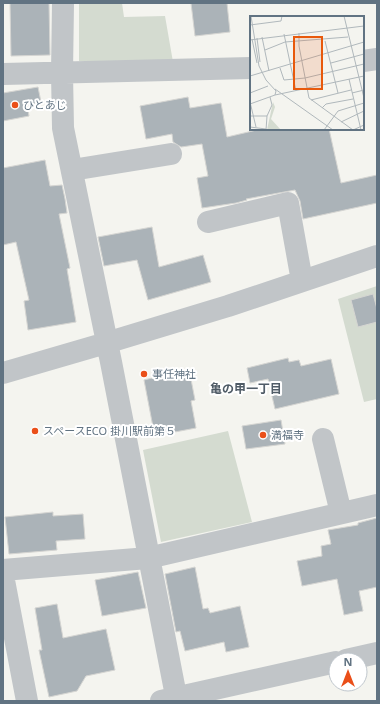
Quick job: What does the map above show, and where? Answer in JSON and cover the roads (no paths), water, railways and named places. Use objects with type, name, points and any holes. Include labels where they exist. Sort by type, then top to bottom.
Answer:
[{"type":"street","points":[[63,3],[63,128],[148,558],[170,700],[328,664]]},
{"type":"street","points":[[364,60],[377,59]]},
{"type":"street","points":[[3,74],[250,68]]},
{"type":"street","points":[[72,170],[171,154]]},
{"type":"street","points":[[208,222],[288,203],[302,281]]},
{"type":"street","points":[[3,372],[106,344],[228,306],[377,256]]},
{"type":"street","points":[[324,438],[341,513]]},
{"type":"street","points":[[3,570],[148,558],[377,505]]},
{"type":"street","points":[[3,575],[27,701]]},
{"type":"place","name":"ひとあじ","points":[[15,105]]},
{"type":"place","name":"事任神社","points":[[144,374]]},
{"type":"place","name":"スペースECO 掛川駅前第５","points":[[35,431]]},
{"type":"place","name":"満福寺","points":[[263,435]]},
{"type":"district","name":"亀の甲一丁目","points":[[246,389]]}]
